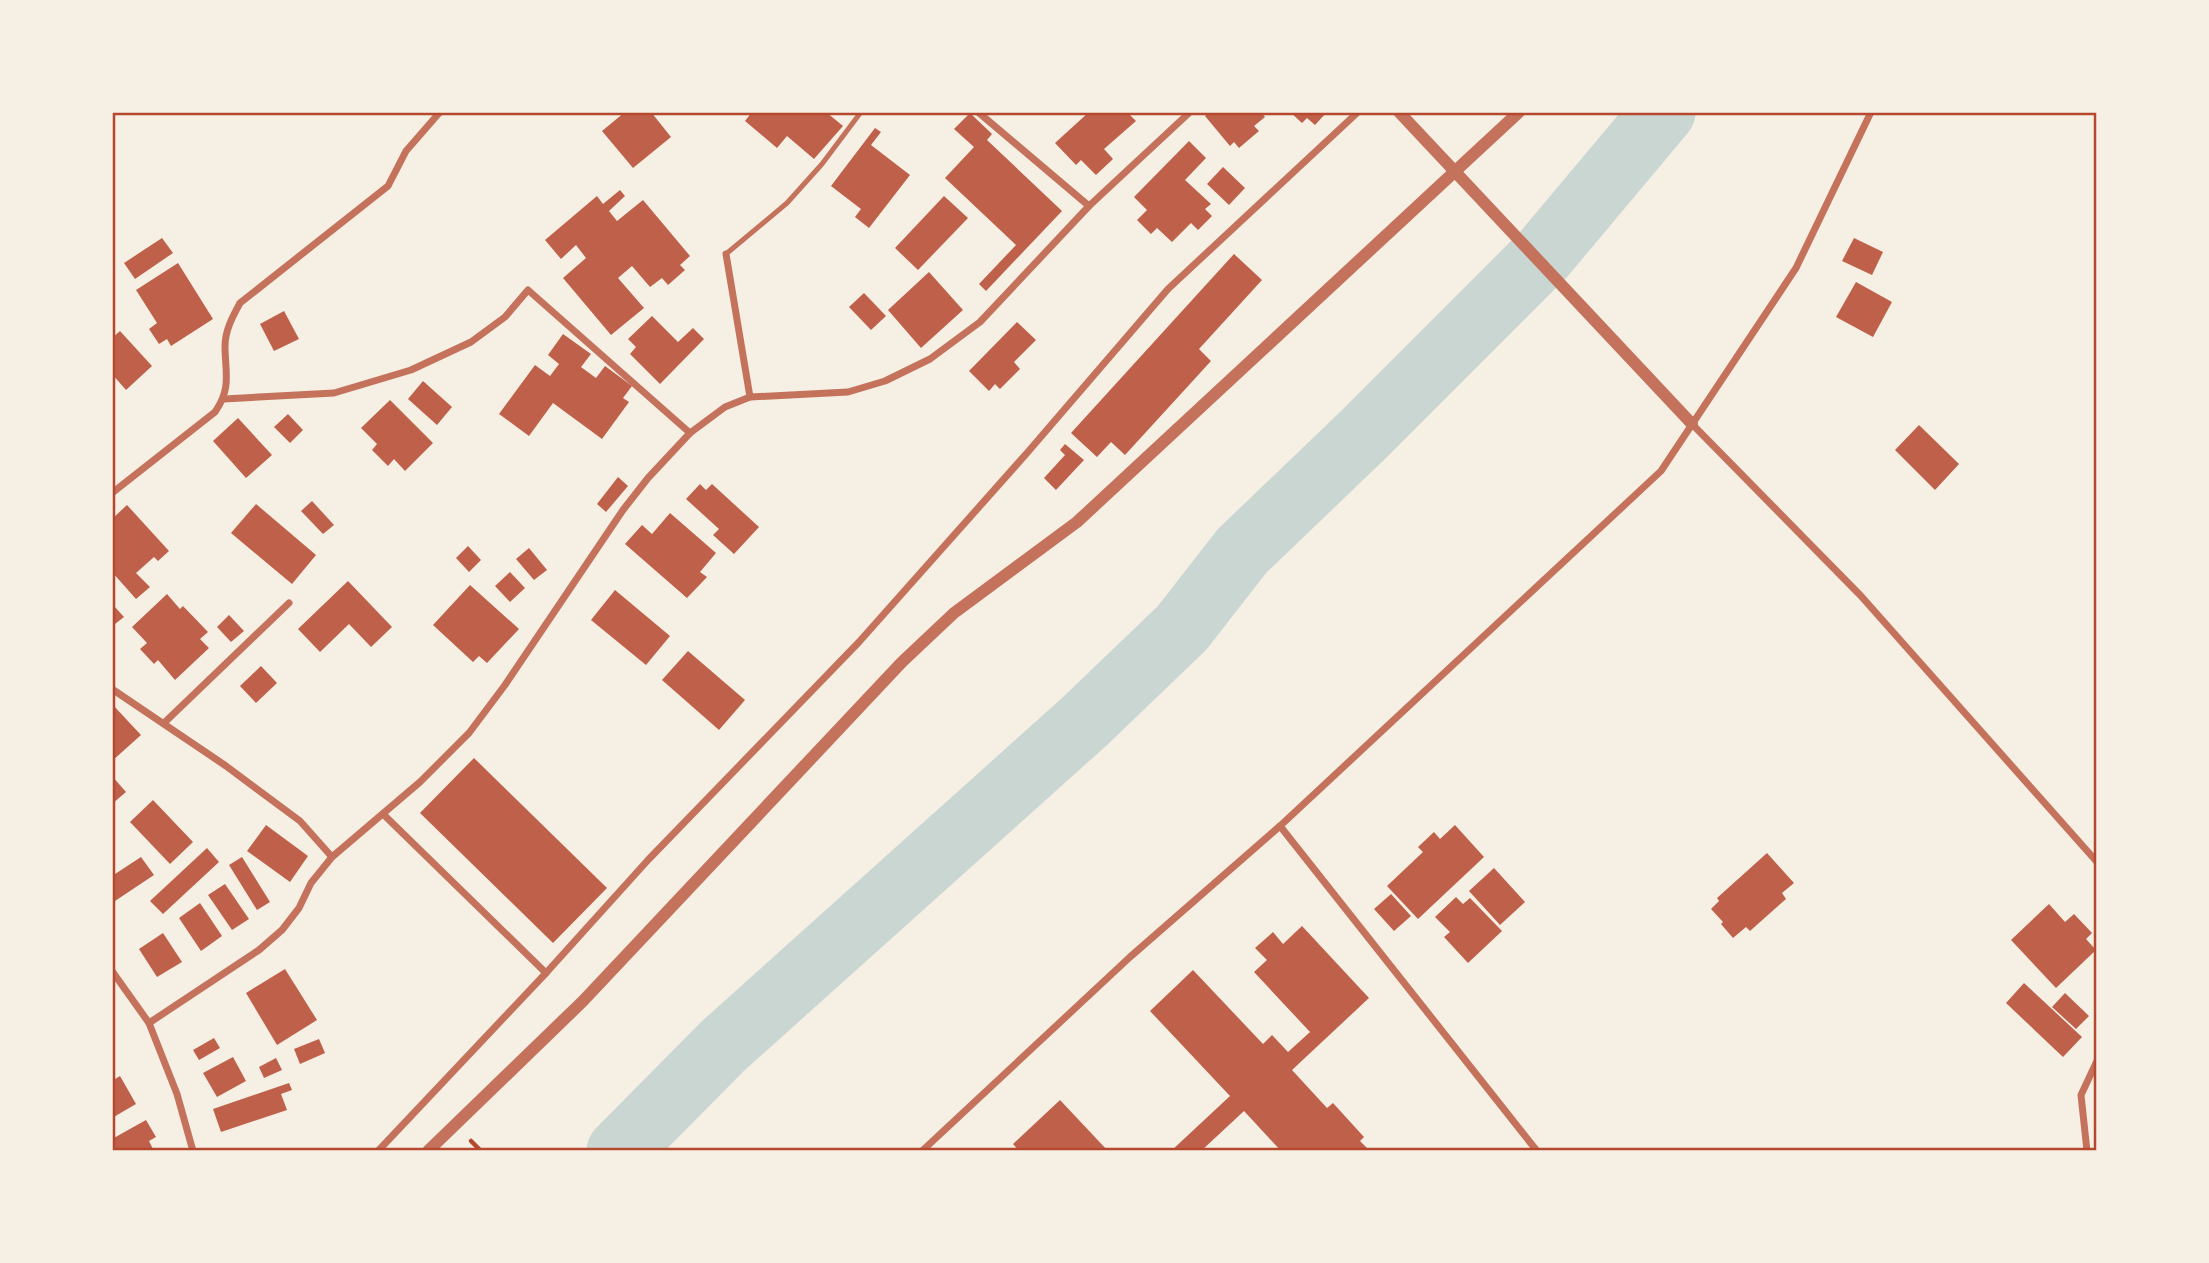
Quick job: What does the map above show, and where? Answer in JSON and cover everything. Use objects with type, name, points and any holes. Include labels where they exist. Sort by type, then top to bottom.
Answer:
[{"type":"street","points":[[112,493],[215,412],[224,399],[227,380],[225,343],[230,322],[240,303],[388,186],[406,151],[440,112]]},
{"type":"street","points":[[978,112],[1088,206]]},
{"type":"street","points":[[149,1023],[259,950],[282,930],[299,908],[311,883],[332,857],[420,782],[469,733],[505,685],[623,510],[648,478],[690,433],[725,407],[750,397],[848,392],[885,381],[930,359],[980,321],[1088,206],[1190,112]]},
{"type":"street","points":[[378,1151],[648,860],[859,642],[1168,289],[1358,112]]},
{"type":"street","points":[[1399,112],[1692,424],[1861,596],[2097,862]]},
{"type":"street","points":[[428,1151],[583,1002],[902,662],[954,613],[1077,522],[1519,112]]},
{"type":"street","points":[[922,1151],[1130,957],[1280,826],[1661,471],[1796,268],[1871,112]]},
{"type":"street","points":[[726,254],[750,397]]},
{"type":"street","points":[[224,399],[334,393],[411,370],[471,342],[505,317],[528,290],[690,433]]},
{"type":"street","points":[[164,723],[289,603]]},
{"type":"street","points":[[112,689],[226,766],[300,821],[332,857]]},
{"type":"street","points":[[383,814],[546,973]]},
{"type":"street","points":[[1280,826],[1537,1151]]},
{"type":"street","points":[[112,971],[149,1023],[177,1094],[193,1151]]},
{"type":"street","points":[[2087,1151],[2081,1095],[2097,1061]]},
{"type":"lane","points":[[726,254],[787,203],[822,164],[861,112]]},
{"type":"building","points":[[625,112],[651,112],[671,137],[633,168],[602,131]]},
{"type":"building","points":[[752,112],[826,112],[843,126],[814,159],[787,136],[777,148],[745,121]]},
{"type":"building","points":[[1089,112],[1127,112],[1136,121],[1104,149],[1113,159],[1096,175],[1081,160],[1076,165],[1055,143]]},
{"type":"building","points":[[1210,112],[1261,112],[1265,117],[1254,126],[1259,131],[1239,148],[1234,142],[1230,146],[1205,116]]},
{"type":"building","points":[[1290,112],[1327,112],[1315,125],[1307,118],[1302,123]]},
{"type":"building","points":[[970,113],[992,134],[987,140],[1062,211],[986,291],[979,284],[1016,245],[945,178],[974,147],[954,129]]},
{"type":"building","points":[[875,128],[881,132],[871,145],[910,175],[869,228],[855,217],[861,209],[831,186]]},
{"type":"building","points":[[1189,141],[1206,158],[1185,180],[1211,204],[1205,209],[1212,216],[1198,230],[1191,223],[1172,242],[1157,228],[1151,234],[1137,220],[1147,210],[1134,197]]},
{"type":"building","points":[[1223,167],[1245,188],[1229,205],[1207,184]]},
{"type":"building","points":[[620,190],[625,196],[609,211],[617,221],[643,200],[690,256],[680,265],[685,270],[668,285],[662,278],[650,287],[632,266],[618,278],[644,308],[611,335],[563,278],[586,258],[576,245],[561,259],[545,240],[597,196],[603,204]]},
{"type":"building","points":[[944,196],[968,218],[918,270],[895,248]]},
{"type":"building","points":[[162,238],[173,253],[135,279],[124,263]]},
{"type":"building","points":[[1854,238],[1883,252],[1872,275],[1842,261]]},
{"type":"building","points":[[1234,254],[1262,280],[1199,349],[1211,361],[1125,455],[1111,442],[1097,457],[1071,433]]},
{"type":"building","points":[[178,263],[213,319],[171,346],[167,339],[159,344],[149,329],[157,323],[136,290]]},
{"type":"building","points":[[929,272],[963,310],[921,348],[888,310]]},
{"type":"building","points":[[1856,282],[1892,302],[1873,337],[1836,317]]},
{"type":"building","points":[[864,293],[886,316],[871,330],[849,307]]},
{"type":"building","points":[[284,311],[299,339],[274,351],[260,324]]},
{"type":"building","points":[[652,316],[678,342],[693,328],[704,339],[660,384],[630,354],[636,347],[628,339]]},
{"type":"building","points":[[1017,322],[1036,340],[1014,362],[1020,369],[1000,389],[995,384],[989,391],[969,371]]},
{"type":"building","points":[[120,331],[152,366],[126,390],[112,374],[112,338]]},
{"type":"building","points":[[563,334],[591,354],[581,367],[596,378],[605,366],[632,386],[623,398],[629,402],[602,439],[553,403],[529,436],[499,414],[535,365],[550,376],[559,364],[548,355]]},
{"type":"building","points":[[423,381],[452,407],[437,425],[408,399]]},
{"type":"building","points":[[390,400],[433,443],[405,471],[394,459],[388,466],[372,450],[377,444],[361,428]]},
{"type":"building","points":[[288,414],[303,430],[290,443],[274,427]]},
{"type":"building","points":[[238,418],[272,455],[246,478],[213,441]]},
{"type":"building","points":[[1919,425],[1959,464],[1935,490],[1895,450]]},
{"type":"building","points":[[1065,444],[1084,460],[1056,490],[1044,478],[1065,455],[1060,450]]},
{"type":"building","points":[[618,477],[628,486],[606,512],[597,504]]},
{"type":"building","points":[[700,484],[706,490],[712,484],[759,527],[734,554],[713,535],[719,529],[686,499]]},
{"type":"building","points":[[312,501],[334,525],[323,534],[301,511]]},
{"type":"building","points":[[256,504],[316,555],[292,584],[231,533]]},
{"type":"building","points":[[127,505],[169,551],[158,561],[154,557],[136,573],[150,587],[136,599],[112,572],[112,519]]},
{"type":"building","points":[[670,513],[716,553],[700,572],[707,577],[687,598],[625,544],[642,525],[652,534]]},
{"type":"building","points":[[468,546],[481,560],[469,572],[456,558]]},
{"type":"building","points":[[529,548],[547,570],[534,580],[516,559]]},
{"type":"building","points":[[510,572],[525,588],[510,602],[495,586]]},
{"type":"building","points":[[348,581],[392,627],[371,647],[349,624],[320,652],[298,629]]},
{"type":"building","points":[[470,585],[519,629],[487,663],[479,656],[473,662],[433,625]]},
{"type":"building","points":[[615,590],[670,636],[646,665],[591,620]]},
{"type":"building","points":[[167,594],[180,609],[183,606],[208,632],[200,639],[209,648],[175,680],[158,660],[154,664],[140,649],[147,643],[132,627]]},
{"type":"building","points":[[114,606],[124,617],[115,624],[112,621]]},
{"type":"building","points":[[229,615],[244,631],[231,642],[217,627]]},
{"type":"building","points":[[688,651],[745,700],[719,730],[662,680]]},
{"type":"building","points":[[261,666],[277,683],[256,703],[240,686]]},
{"type":"building","points":[[112,704],[141,735],[112,761]]},
{"type":"building","points":[[474,758],[607,888],[553,943],[420,813]]},
{"type":"building","points":[[112,776],[126,792],[112,804]]},
{"type":"building","points":[[153,800],[193,842],[170,864],[130,822]]},
{"type":"building","points":[[266,825],[308,856],[290,882],[247,851]]},
{"type":"building","points":[[1455,825],[1484,857],[1418,919],[1387,886],[1423,852],[1418,847],[1434,832],[1440,839]]},
{"type":"building","points":[[207,848],[219,862],[163,914],[150,901]]},
{"type":"building","points":[[1767,853],[1794,883],[1782,893],[1786,899],[1750,931],[1746,927],[1733,938],[1711,909],[1719,901],[1717,898]]},
{"type":"building","points":[[141,857],[154,875],[112,903],[112,876]]},
{"type":"building","points":[[242,857],[270,902],[257,910],[229,865]]},
{"type":"building","points":[[1494,868],[1525,902],[1500,925],[1469,891]]},
{"type":"building","points":[[225,884],[249,919],[232,930],[208,895]]},
{"type":"building","points":[[1391,894],[1411,916],[1394,931],[1374,909]]},
{"type":"building","points":[[1456,897],[1463,904],[1470,898],[1502,931],[1468,963],[1444,937],[1450,932],[1435,917]]},
{"type":"building","points":[[200,903],[222,936],[201,951],[179,918]]},
{"type":"building","points":[[2049,904],[2065,922],[2074,914],[2092,933],[2086,939],[2096,950],[2056,988],[2011,940]]},
{"type":"building","points":[[1302,926],[1369,998],[1292,1070],[1327,1108],[1333,1103],[1364,1137],[1360,1141],[1370,1151],[1281,1151],[1244,1111],[1201,1151],[1171,1151],[1230,1096],[1150,1011],[1193,970],[1263,1044],[1272,1035],[1288,1052],[1310,1032],[1254,972],[1267,960],[1255,948],[1273,932],[1283,944]]},
{"type":"building","points":[[163,933],[182,962],[157,977],[139,949]]},
{"type":"building","points":[[285,969],[317,1020],[277,1045],[246,993]]},
{"type":"building","points":[[2024,983],[2082,1037],[2063,1057],[2006,1003]]},
{"type":"building","points":[[2065,993],[2089,1016],[2076,1029],[2052,1007]]},
{"type":"building","points":[[214,1038],[220,1048],[199,1060],[193,1050]]},
{"type":"building","points":[[319,1039],[325,1053],[300,1064],[294,1049]]},
{"type":"building","points":[[233,1057],[246,1081],[217,1097],[203,1073]]},
{"type":"building","points":[[276,1058],[282,1070],[264,1078],[259,1067]]},
{"type":"building","points":[[120,1076],[136,1104],[112,1118],[112,1081]]},
{"type":"building","points":[[289,1083],[292,1090],[281,1094],[287,1110],[221,1132],[213,1109]]},
{"type":"building","points":[[1060,1100],[1108,1151],[1019,1151],[1013,1144]]},
{"type":"building","points":[[146,1120],[156,1137],[149,1141],[154,1151],[112,1151],[112,1139]]},
{"type":"waterway","points":[[619,1151],[723,1046],[1084,722],[1182,628],[1242,551],[1363,435],[1544,254],[1663,112]]}]
